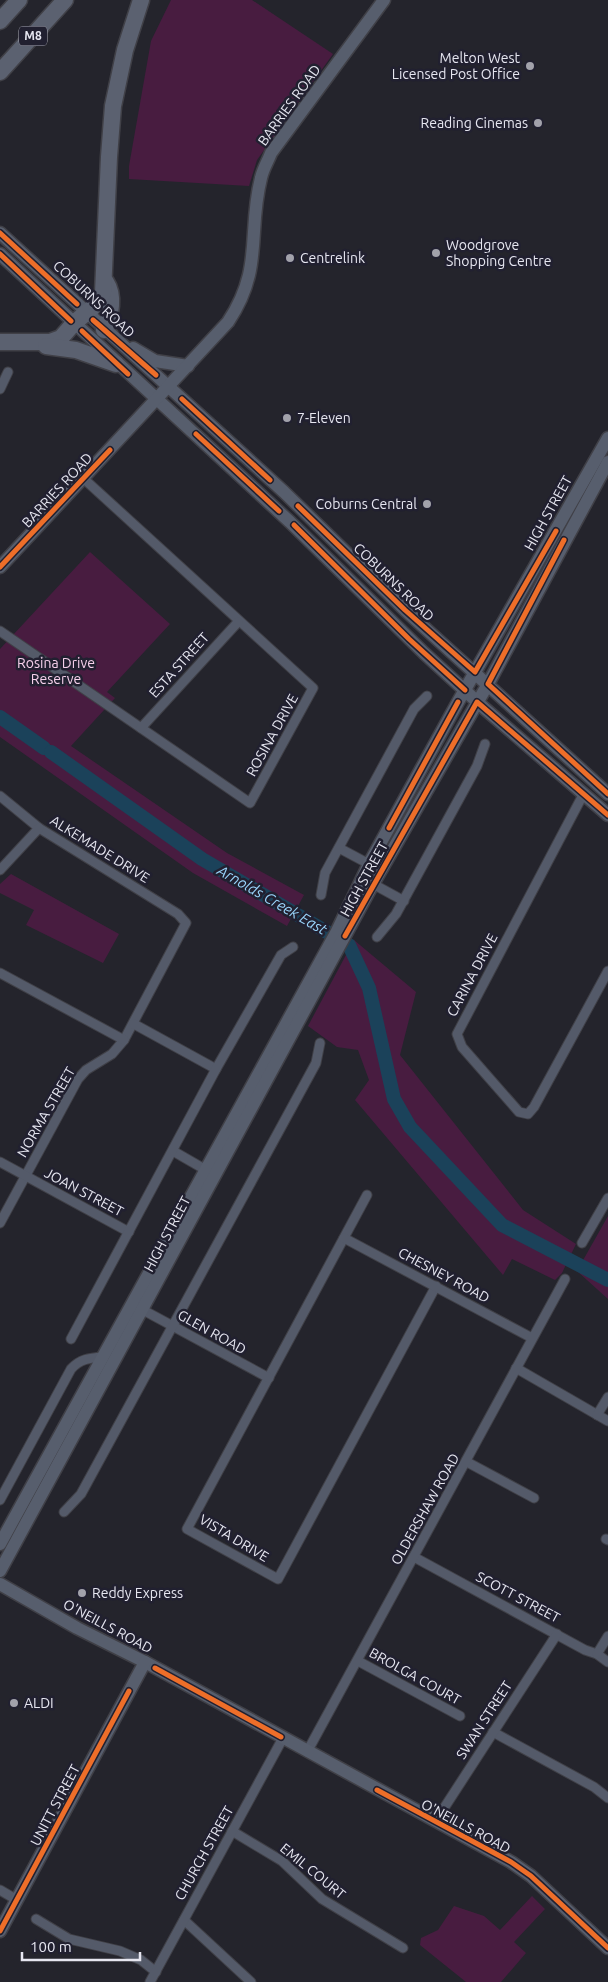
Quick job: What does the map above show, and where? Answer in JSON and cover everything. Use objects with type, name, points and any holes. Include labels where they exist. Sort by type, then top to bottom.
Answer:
[{"type":"highway","name":"M8","points":[[0,21],[19,0]]},
{"type":"highway","name":"M8","points":[[0,72],[65,0]]},
{"type":"highway","points":[[27,343],[56,341],[66,335],[101,297],[105,280],[108,157],[112,114],[125,50],[141,0]]},
{"type":"highway","points":[[104,330],[111,302],[111,289],[105,280]]},
{"type":"highway","points":[[0,342],[27,343],[76,350],[116,364]]},
{"type":"main road","name":"BARRIES ROAD","points":[[0,567],[170,387],[228,322],[246,292],[254,260],[261,176],[271,153],[384,0]]},
{"type":"main road","name":"COBURNS ROAD","points":[[0,233],[80,318],[116,364],[158,398],[477,702],[608,815]]},
{"type":"main road","name":"COBURNS ROAD","points":[[0,254],[80,318],[104,330],[170,387],[286,494],[405,610],[608,794]]},
{"type":"main road","points":[[121,346],[134,348],[163,364],[188,366]]},
{"type":"main road","name":"HIGH STREET","points":[[0,1571],[211,1171],[337,941],[465,690],[608,438]]},
{"type":"main road","name":"HIGH STREET","points":[[375,867],[488,684],[608,462]]},
{"type":"main road","points":[[273,506],[286,494]]},
{"type":"main road","name":"HIGH STREET","points":[[1,1540],[103,1357],[139,1307]]},
{"type":"main road","name":"O'NEILLS ROAD","points":[[0,1584],[435,1822],[512,1862],[530,1876],[608,1948]]},
{"type":"main road","points":[[0,1596],[34,1603]]},
{"type":"main road","name":"UNITT STREET","points":[[0,1931],[145,1662]]},
{"type":"street","points":[[0,389],[8,372]]},
{"type":"street","name":"ROSINA DRIVE","points":[[0,631],[250,803],[313,688],[238,622],[83,478]]},
{"type":"street","name":"ESTA STREET","points":[[141,728],[238,622]]},
{"type":"street","points":[[321,895],[322,880],[414,709],[426,696]]},
{"type":"street","points":[[377,937],[388,927],[404,901],[477,766],[485,744]]},
{"type":"street","name":"CARINA DRIVE","points":[[584,793],[457,1034],[462,1047],[519,1112],[528,1114],[534,1107],[608,971]]},
{"type":"street","name":"ALKEMADE DRIVE","points":[[0,796],[39,828],[178,914],[186,922]]},
{"type":"street","points":[[0,870],[39,828]]},
{"type":"street","name":"HIGH STREET","points":[[339,848],[375,867]]},
{"type":"street","name":"HIGH STREET","points":[[368,881],[404,901]]},
{"type":"street","name":"NORMA STREET","points":[[0,1222],[78,1079],[86,1070],[112,1054],[134,1024],[186,922]]},
{"type":"street","points":[[71,1339],[216,1069],[282,956],[293,947]]},
{"type":"street","points":[[0,972],[124,1040]]},
{"type":"street","points":[[134,1024],[216,1069]]},
{"type":"street","points":[[64,1512],[81,1494],[173,1327],[316,1063],[320,1043]]},
{"type":"street","points":[[173,1151],[211,1171]]},
{"type":"street","name":"JOAN STREET","points":[[0,1162],[129,1232]]},
{"type":"street","name":"VISTA DRIVE","points":[[368,1195],[187,1529],[278,1580],[436,1286]]},
{"type":"street","points":[[582,1243],[608,1198]]},
{"type":"street","name":"CHESNEY ROAD","points":[[344,1238],[532,1338]]},
{"type":"street","name":"OLDERSHAW ROAD","points":[[308,1752],[565,1279]]},
{"type":"street","name":"GLEN ROAD","points":[[139,1307],[269,1378]]},
{"type":"street","points":[[0,1500],[70,1369],[76,1363],[87,1358],[103,1357]]},
{"type":"street","points":[[516,1368],[608,1420]]},
{"type":"street","points":[[597,1415],[608,1397]]},
{"type":"street","points":[[467,1462],[534,1498]]},
{"type":"street","name":"SCOTT STREET","points":[[414,1556],[584,1650],[597,1654],[608,1662]]},
{"type":"street","name":"SWAN STREET","points":[[435,1822],[557,1634]]},
{"type":"street","points":[[597,1654],[608,1636]]},
{"type":"street","name":"BROLGA COURT","points":[[358,1661],[460,1716]]},
{"type":"street","points":[[493,1732],[594,1787],[608,1798]]},
{"type":"street","name":"CHURCH STREET","points":[[150,1982],[283,1738]]},
{"type":"street","name":"EMIL COURT","points":[[232,1831],[282,1861],[322,1900],[403,1948]]},
{"type":"street","points":[[0,1890],[17,1900]]},
{"type":"street","points":[[36,1919],[69,1939],[120,1951],[141,1960],[156,1972]]},
{"type":"street","points":[[184,1920],[251,1982]]},
{"type":"green space","points":[[171,0],[252,0],[333,54],[257,160],[249,186],[129,179],[129,166],[151,41]]},
{"type":"green space","name":"Rosina Drive Reserve","points":[[90,552],[170,624],[107,692],[115,698],[71,746],[227,853],[304,895],[287,926],[193,873],[0,737],[0,649]]},
{"type":"green space","points":[[11,874],[119,934],[103,963],[26,925],[34,910],[0,893],[0,884]]},
{"type":"green space","points":[[354,940],[416,992],[400,1055],[523,1210],[576,1244],[562,1273],[555,1280],[512,1259],[503,1275],[355,1100],[369,1080],[358,1050],[337,1047],[308,1026]]},
{"type":"green space","points":[[608,1216],[608,1299],[577,1271]]},
{"type":"green space","points":[[532,1896],[545,1909],[514,1942],[526,1953],[501,1982],[466,1982],[420,1945],[421,1938],[438,1930],[454,1906],[484,1916],[500,1930]]},
{"type":"waterway","name":"Arnolds Creek East","points":[[0,717],[44,748]]},
{"type":"waterway","name":"Arnolds Creek East","points":[[51,752],[202,859],[349,945],[369,988],[394,1099],[410,1127],[502,1225],[608,1280]]},
{"type":"cycle path","points":[[0,233],[77,304]]},
{"type":"cycle path","points":[[0,254],[71,321]]},
{"type":"cycle path","points":[[93,320],[156,375]]},
{"type":"cycle path","points":[[82,331],[128,374]]},
{"type":"cycle path","points":[[182,399],[270,480]]},
{"type":"cycle path","points":[[196,434],[279,511]]},
{"type":"cycle path","points":[[0,567],[110,450]]},
{"type":"cycle path","points":[[298,506],[405,610],[475,672],[556,531]]},
{"type":"cycle path","points":[[294,525],[409,639],[465,690]]},
{"type":"cycle path","points":[[564,540],[488,684],[608,794]]},
{"type":"cycle path","points":[[389,828],[458,702]]},
{"type":"cycle path","points":[[345,936],[477,702],[608,815]]},
{"type":"cycle path","points":[[155,1668],[281,1737]]},
{"type":"cycle path","points":[[0,1931],[129,1691]]},
{"type":"cycle path","points":[[377,1790],[511,1862],[531,1876],[608,1948]]},
{"type":"place","name":"Melton West Licensed Post Office","points":[[530,66]]},
{"type":"place","name":"Reading Cinemas","points":[[538,123]]},
{"type":"place","name":"Woodgrove Shopping Centre","points":[[436,253]]},
{"type":"place","name":"Centrelink","points":[[290,258]]},
{"type":"place","name":"7-Eleven","points":[[287,418]]},
{"type":"place","name":"Coburns Central","points":[[427,504]]},
{"type":"place","name":"Reddy Express","points":[[82,1593]]},
{"type":"place","name":"ALDI","points":[[14,1703]]}]
